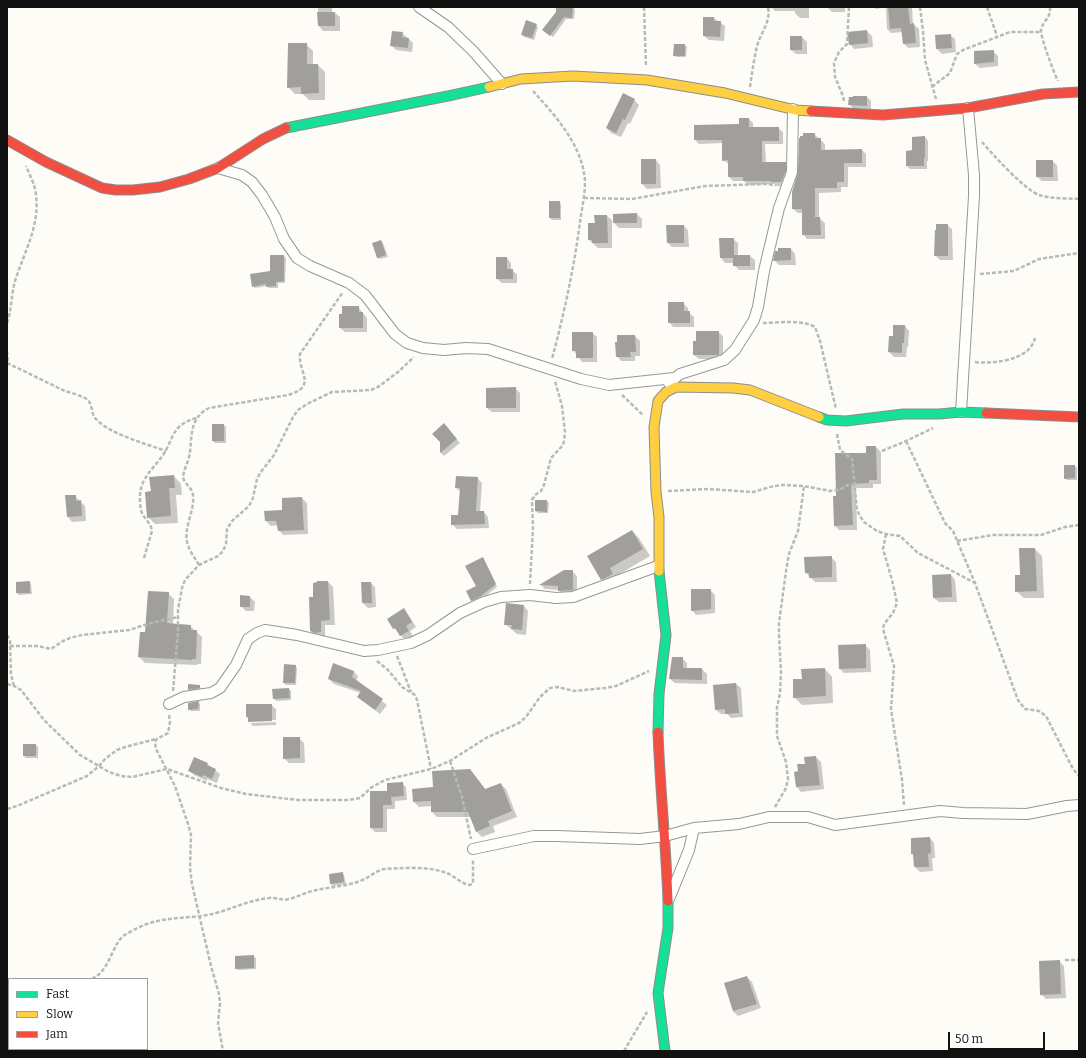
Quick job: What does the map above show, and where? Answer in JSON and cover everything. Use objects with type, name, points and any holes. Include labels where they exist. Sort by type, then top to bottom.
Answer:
[{"type":"street","points":[[419,7],[448,27],[502,84]]},
{"type":"street","points":[[7,140],[76,177],[102,188],[133,190],[160,187],[189,179],[218,168],[263,139],[287,128],[448,96],[521,79],[573,76],[647,80],[725,93],[793,109],[845,114],[883,115],[968,108],[1043,94],[1079,92]]},
{"type":"street","points":[[961,412],[974,196],[974,175],[968,108]]},
{"type":"street","points":[[666,392],[669,383],[674,378],[686,372],[724,360],[735,350],[752,324],[758,306],[764,271],[779,208],[792,172],[793,109]]},
{"type":"street","points":[[218,168],[242,175],[252,182],[266,201],[284,239],[297,258],[310,266],[349,283],[365,295],[395,334],[407,343],[423,348],[488,349],[581,379],[609,385],[674,378]]},
{"type":"street","points":[[665,1051],[658,993],[668,928],[668,901],[665,836],[660,785],[658,728],[659,694],[666,635],[658,566],[659,517],[656,492],[654,427],[658,401],[666,392],[676,387],[732,388],[745,390],[827,420],[836,421],[904,414],[951,414],[961,412],[1079,417]]},
{"type":"street","points":[[169,704],[184,697],[194,694],[211,693],[220,688],[236,665],[248,639],[257,633],[266,630],[297,635],[364,651],[394,648],[411,643],[428,635],[460,613],[484,602],[501,597],[530,595],[556,598],[573,597],[658,566]]},
{"type":"street","points":[[473,849],[534,836],[640,839],[665,836],[694,828],[739,824],[769,817],[808,817],[835,825],[940,811],[963,814],[1027,814],[1079,805]]},
{"type":"street","points":[[668,901],[689,850],[694,828]]},
{"type":"path","points":[[644,7],[647,80]]},
{"type":"path","points":[[754,100],[750,91],[750,86],[757,46],[769,18],[768,7]]},
{"type":"path","points":[[845,114],[843,96],[838,86],[834,67],[835,59],[847,44],[849,7]]},
{"type":"path","points":[[920,7],[925,60],[941,111]]},
{"type":"path","points":[[987,7],[997,36]]},
{"type":"path","points":[[1050,7],[1049,17],[1043,24],[1041,35],[1056,77],[1064,92]]},
{"type":"path","points":[[932,86],[952,71],[957,54],[997,36],[1015,31],[1041,32]]},
{"type":"path","points":[[521,79],[540,98],[569,137],[578,155],[584,174],[584,198],[571,276],[550,368],[562,406],[565,436],[563,445],[551,458],[541,491],[535,495],[532,500],[533,528],[530,595]]},
{"type":"path","points":[[970,128],[996,158],[1020,181],[1036,193],[1046,196],[1079,199]]},
{"type":"path","points":[[7,323],[15,282],[33,232],[36,217],[37,201],[34,187],[25,164]]},
{"type":"path","points":[[584,198],[632,199],[705,186],[765,184],[787,186]]},
{"type":"path","points":[[970,274],[1009,272],[1019,270],[1039,259],[1079,253]]},
{"type":"path","points":[[198,565],[187,545],[186,535],[194,496],[192,490],[183,477],[190,452],[192,430],[197,417],[209,408],[288,395],[296,393],[303,387],[305,374],[299,361],[300,354],[349,283]]},
{"type":"path","points":[[752,324],[800,323],[807,324],[815,328],[820,341],[836,405],[838,444],[840,450],[852,459],[856,502],[860,516],[864,522],[877,531],[900,536],[918,553],[975,583]]},
{"type":"path","points":[[964,360],[992,363],[1022,355],[1028,350],[1035,338]]},
{"type":"path","points":[[7,351],[8,364],[86,398],[92,406],[92,412],[96,419],[105,426],[126,437],[166,451]]},
{"type":"path","points":[[609,385],[634,406],[654,427]]},
{"type":"path","points":[[882,451],[937,426],[951,414]]},
{"type":"path","points":[[144,558],[152,531],[140,505],[141,486],[146,476],[166,451],[169,442],[180,426],[197,417]]},
{"type":"path","points":[[906,441],[945,523],[952,531],[957,541],[975,583],[1018,700],[1024,709],[1039,711],[1046,716],[1071,766],[1079,776]]},
{"type":"path","points":[[656,492],[685,489],[708,489],[748,492],[779,486],[804,486],[830,491],[839,490],[848,485],[855,485]]},
{"type":"path","points":[[769,817],[786,788],[788,779],[786,762],[777,736],[777,707],[780,694],[781,672],[779,629],[786,571],[789,554],[798,531],[804,486]]},
{"type":"path","points":[[957,541],[993,536],[1041,535],[1065,527],[1079,526]]},
{"type":"path","points":[[886,534],[883,549],[897,603],[893,612],[884,624],[883,629],[894,666],[891,709],[902,780],[905,816]]},
{"type":"path","points":[[10,646],[38,646],[51,649],[63,641],[82,635],[129,630],[151,623],[178,618]]},
{"type":"path","points":[[7,634],[10,646],[10,666],[14,686]]},
{"type":"path","points":[[394,648],[412,693],[417,700],[431,769]]},
{"type":"path","points":[[364,651],[388,670],[402,687],[412,693]]},
{"type":"path","points":[[7,684],[20,690],[44,720],[80,755],[121,776],[132,777],[167,769],[221,788],[246,794],[298,800],[323,800],[360,798],[372,787],[385,780],[431,769],[450,761],[486,738],[523,720],[540,697],[550,688],[558,687],[574,691],[616,686],[662,665]]},
{"type":"path","points":[[7,809],[81,779],[117,750],[125,746],[156,739]]},
{"type":"path","points":[[94,978],[106,966],[121,936],[150,923],[217,913],[247,902],[265,898],[275,897],[284,900],[289,899],[311,892],[350,884],[365,879],[378,870],[384,869],[422,868],[444,872],[452,875],[466,885],[472,884],[474,879],[473,849],[462,797],[450,761]]},
{"type":"path","points":[[1065,960],[1079,960]]},
{"type":"path","points":[[624,1051],[648,1008]]},
{"type":"building","points":[[556,7],[573,7],[572,18],[564,17],[550,36],[542,30],[556,12]]},
{"type":"building","points":[[888,7],[908,7],[910,24],[914,23],[916,43],[903,44],[901,28],[890,29]]},
{"type":"building","points":[[317,12],[335,12],[335,26],[318,26]]},
{"type":"building","points":[[703,17],[714,17],[714,21],[721,21],[720,37],[703,36]]},
{"type":"building","points":[[526,20],[537,24],[532,38],[521,35]]},
{"type":"building","points":[[867,30],[868,43],[849,45],[847,32]]},
{"type":"building","points":[[392,31],[403,32],[402,37],[409,38],[408,48],[390,46]]},
{"type":"building","points":[[951,34],[952,48],[936,49],[935,35]]},
{"type":"building","points":[[790,36],[802,36],[802,50],[790,50]]},
{"type":"building","points":[[288,43],[307,43],[307,64],[318,64],[319,93],[301,94],[301,87],[287,88]]},
{"type":"building","points":[[674,44],[685,44],[685,56],[673,56]]},
{"type":"building","points":[[994,50],[994,62],[974,64],[974,51]]},
{"type":"building","points":[[623,93],[635,99],[625,120],[623,119],[616,133],[606,128]]},
{"type":"building","points":[[867,96],[867,106],[848,105],[849,97]]},
{"type":"building","points":[[739,118],[749,118],[749,127],[779,127],[779,141],[762,141],[762,162],[786,162],[786,171],[781,182],[743,181],[743,177],[728,177],[728,160],[722,161],[722,140],[694,140],[694,125],[739,124]]},
{"type":"building","points":[[803,133],[815,133],[815,138],[821,138],[821,150],[862,149],[862,163],[844,163],[844,182],[837,182],[837,188],[815,188],[815,217],[820,217],[821,235],[802,235],[802,209],[792,209],[792,192],[798,172],[799,138],[800,136],[803,136]]},
{"type":"building","points":[[925,136],[924,166],[906,166],[906,151],[912,150],[912,137]]},
{"type":"building","points":[[641,159],[656,159],[656,184],[641,184]]},
{"type":"building","points":[[1036,160],[1053,160],[1053,177],[1036,177]]},
{"type":"building","points":[[549,201],[560,201],[560,218],[549,218]]},
{"type":"building","points":[[637,213],[637,223],[613,223],[613,214]]},
{"type":"building","points":[[594,215],[607,215],[608,243],[592,243],[592,240],[588,240],[588,223],[595,223]]},
{"type":"building","points":[[936,224],[948,224],[948,256],[934,256]]},
{"type":"building","points":[[666,225],[684,225],[684,243],[667,243]]},
{"type":"building","points":[[719,238],[734,238],[734,255],[750,255],[750,266],[733,266],[733,258],[720,258]]},
{"type":"building","points":[[381,240],[386,255],[377,258],[372,243]]},
{"type":"building","points":[[778,248],[791,248],[791,260],[773,261],[775,251],[778,251]]},
{"type":"building","points":[[270,255],[284,255],[284,281],[276,282],[276,286],[266,287],[266,284],[252,287],[250,274],[270,271]]},
{"type":"building","points":[[496,257],[507,257],[507,269],[513,269],[513,279],[496,279]]},
{"type":"building","points":[[668,302],[684,302],[684,311],[690,311],[690,323],[668,323]]},
{"type":"building","points":[[342,306],[359,306],[359,312],[363,312],[363,328],[339,328],[339,314],[342,314]]},
{"type":"building","points":[[893,325],[905,325],[902,353],[888,352],[889,336],[893,336]]},
{"type":"building","points":[[696,331],[719,331],[719,355],[693,355],[693,341],[696,341]]},
{"type":"building","points":[[572,332],[593,332],[593,358],[576,358],[576,351],[572,351]]},
{"type":"building","points":[[617,335],[635,335],[636,352],[630,352],[631,357],[616,357],[615,342],[617,342]]},
{"type":"building","points":[[516,387],[516,408],[486,408],[486,388]]},
{"type":"building","points":[[444,423],[457,439],[440,453],[440,442],[432,434]]},
{"type":"building","points":[[212,424],[224,424],[224,441],[212,441]]},
{"type":"building","points":[[866,446],[876,446],[877,480],[869,480],[869,483],[851,484],[853,525],[834,526],[833,496],[836,496],[835,453],[866,453]]},
{"type":"building","points":[[1064,465],[1075,465],[1075,478],[1064,479]]},
{"type":"building","points":[[174,475],[175,488],[169,488],[171,516],[147,518],[145,492],[151,491],[149,477]]},
{"type":"building","points":[[456,476],[478,477],[476,511],[484,511],[485,524],[451,525],[451,515],[458,515],[460,488],[455,488]]},
{"type":"building","points":[[65,495],[76,495],[76,501],[81,500],[82,516],[67,517]]},
{"type":"building","points":[[302,497],[304,530],[278,531],[276,521],[265,521],[264,511],[282,510],[282,498]]},
{"type":"building","points":[[535,500],[547,500],[547,512],[535,511]]},
{"type":"building","points":[[632,530],[643,549],[610,568],[613,574],[601,580],[587,556]]},
{"type":"building","points":[[1019,548],[1035,548],[1037,591],[1015,592],[1015,575],[1020,575]]},
{"type":"building","points":[[832,556],[832,577],[809,578],[809,573],[805,573],[804,557]]},
{"type":"building","points":[[483,557],[496,584],[481,596],[471,601],[466,591],[476,586],[465,566]]},
{"type":"building","points":[[564,570],[573,570],[573,590],[558,591],[558,586],[539,585]]},
{"type":"building","points":[[951,574],[952,597],[933,598],[932,575]]},
{"type":"building","points":[[30,581],[30,593],[16,593],[16,582]]},
{"type":"building","points":[[317,581],[328,581],[330,620],[321,621],[321,632],[315,633],[310,631],[309,597],[313,597],[313,583]]},
{"type":"building","points":[[361,582],[371,582],[372,603],[362,603]]},
{"type":"building","points":[[691,589],[711,589],[711,609],[691,611]]},
{"type":"building","points":[[148,591],[169,592],[167,623],[191,625],[191,630],[197,630],[196,659],[138,657],[140,632],[145,632]]},
{"type":"building","points":[[240,595],[250,596],[250,607],[240,607]]},
{"type":"building","points":[[506,603],[524,605],[522,630],[511,629],[512,625],[504,625]]},
{"type":"building","points":[[404,608],[412,622],[406,626],[409,631],[400,636],[395,628],[393,629],[387,619]]},
{"type":"building","points":[[866,644],[866,668],[839,669],[838,645]]},
{"type":"building","points":[[672,657],[683,657],[683,668],[702,668],[702,680],[669,679]]},
{"type":"building","points":[[333,663],[354,671],[352,677],[383,699],[375,710],[357,697],[361,691],[328,679]]},
{"type":"building","points":[[284,664],[296,665],[295,683],[283,683]]},
{"type":"building","points":[[825,668],[826,696],[793,698],[793,679],[802,679],[801,669]]},
{"type":"building","points":[[736,683],[739,713],[725,714],[725,709],[715,710],[713,685]]},
{"type":"building","points":[[188,684],[200,685],[200,688],[188,690]]},
{"type":"building","points":[[289,688],[290,698],[273,699],[272,689]]},
{"type":"building","points":[[199,701],[198,709],[188,710],[188,703]]},
{"type":"building","points":[[246,704],[272,704],[272,721],[248,722],[248,717],[246,717]]},
{"type":"building","points":[[283,737],[300,737],[300,758],[283,759]]},
{"type":"building","points":[[23,744],[36,744],[36,756],[23,756]]},
{"type":"building","points":[[816,756],[820,785],[796,787],[794,772],[798,771],[797,764],[805,764],[804,757]]},
{"type":"building","points":[[194,757],[208,763],[207,765],[216,769],[212,779],[203,775],[202,777],[188,771]]},
{"type":"building","points":[[470,769],[485,789],[501,783],[512,811],[488,821],[490,826],[476,832],[468,812],[431,812],[431,801],[413,802],[412,789],[433,787],[432,771]]},
{"type":"building","points":[[403,782],[404,796],[391,797],[392,805],[383,805],[383,828],[370,828],[370,791],[387,791],[387,783]]},
{"type":"building","points":[[930,837],[931,853],[928,854],[929,867],[914,867],[913,854],[911,854],[911,838]]},
{"type":"building","points":[[343,872],[344,882],[330,884],[329,874]]},
{"type":"building","points":[[254,955],[254,968],[235,969],[235,956]]},
{"type":"building","points":[[1060,960],[1061,994],[1040,995],[1039,961]]},
{"type":"building","points":[[747,976],[757,1004],[733,1011],[724,983]]},
{"type":"traffic: fast","points":[[286,128],[489,87]]},
{"type":"traffic: fast","points":[[819,417],[827,420],[846,421],[903,414],[939,414],[961,412],[986,413]]},
{"type":"traffic: fast","points":[[658,732],[659,694],[666,635],[659,571]]},
{"type":"traffic: fast","points":[[665,1051],[658,993],[668,928],[668,901]]},
{"type":"traffic: slow","points":[[489,87],[521,79],[573,76],[647,80],[725,93],[795,110],[811,111]]},
{"type":"traffic: slow","points":[[659,571],[659,517],[656,492],[654,427],[658,401],[666,392],[676,387],[733,388],[750,390],[819,417]]},
{"type":"traffic: jam","points":[[811,111],[883,115],[968,108],[1043,94],[1079,92]]},
{"type":"traffic: jam","points":[[7,140],[46,162],[102,188],[133,190],[160,187],[189,179],[218,168],[263,139],[286,128]]},
{"type":"traffic: jam","points":[[986,413],[1079,417]]},
{"type":"traffic: jam","points":[[658,732],[668,901]]}]
